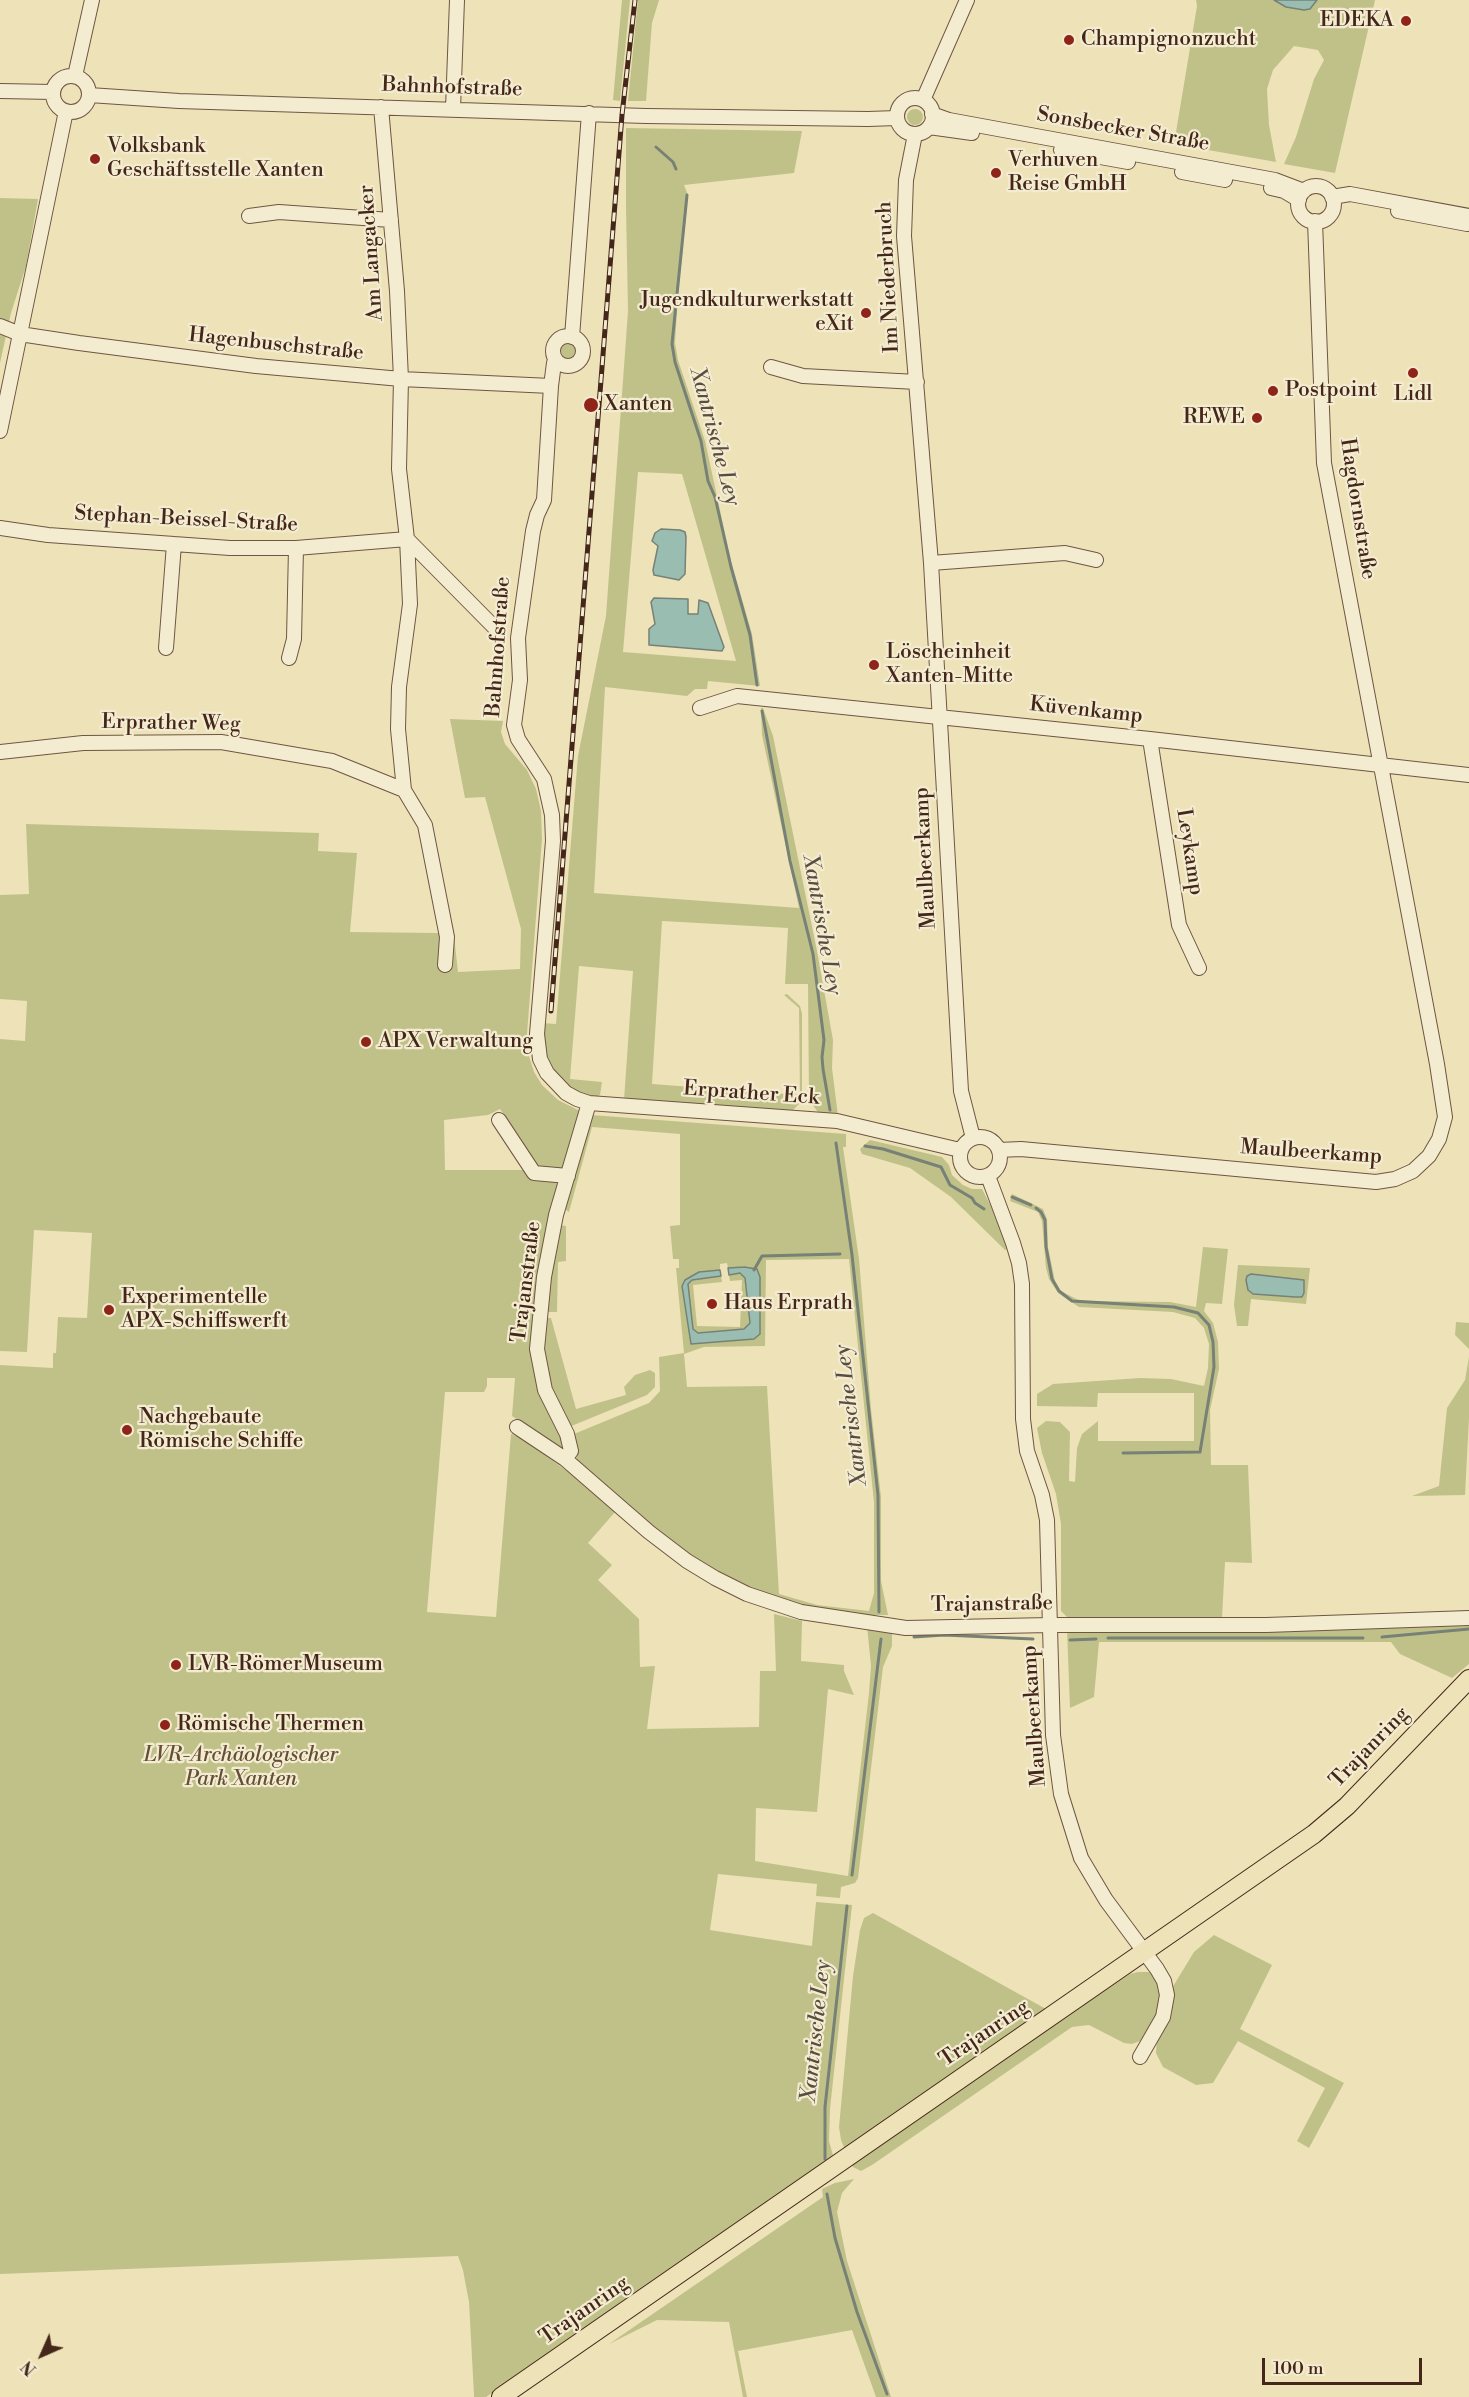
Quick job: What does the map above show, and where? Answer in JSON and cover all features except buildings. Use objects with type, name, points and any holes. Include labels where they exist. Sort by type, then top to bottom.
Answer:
[{"type":"main road","name":"Trajanring","points":[[506,2396],[844,2158],[1314,1834],[1339,1813],[1469,1679]]},
{"type":"street","points":[[75,76],[92,0]]},
{"type":"street","points":[[453,109],[457,0]]},
{"type":"street","points":[[922,100],[968,0]]},
{"type":"street","points":[[75,76],[86,83],[89,95],[82,109],[66,111],[59,107],[53,92],[61,79],[75,76]]},
{"type":"street","points":[[0,91],[53,92]]},
{"type":"street","name":"Bahnhofstraße","points":[[89,95],[179,101],[589,113]]},
{"type":"street","points":[[911,99],[922,100],[929,105],[931,121],[915,134],[905,130],[897,118],[898,111],[904,102],[911,99]]},
{"type":"street","name":"Am Langacker","points":[[381,106],[397,291],[401,380],[399,469],[407,539],[410,604],[399,687],[398,729],[404,790]]},
{"type":"street","points":[[0,431],[66,111]]},
{"type":"street","points":[[556,360],[569,366],[574,365],[581,358],[583,348],[581,343],[572,337],[589,113],[897,118]]},
{"type":"street","name":"Sonsbecker Straße","points":[[931,121],[949,120],[1275,180],[1301,195],[1311,187],[1320,187],[1327,190],[1333,202]]},
{"type":"street","name":"Im Niederbruch","points":[[915,134],[906,180],[903,221],[931,563],[938,717]]},
{"type":"street","name":"Sonsbecker Straße","points":[[1333,202],[1350,194],[1469,216]]},
{"type":"street","points":[[1301,195],[1302,214],[1315,221],[1327,217],[1333,202]]},
{"type":"street","name":"Sonsbecker Straße","points":[[1333,202],[1361,204],[1469,225]]},
{"type":"street","points":[[249,216],[279,212],[391,220]]},
{"type":"street","name":"Hagdornstraße","points":[[1315,221],[1324,464],[1382,765]]},
{"type":"street","name":"Hagenbuschstraße","points":[[0,326],[20,334],[256,366],[401,380],[551,386]]},
{"type":"street","name":"Bahnhofstraße","points":[[547,1072],[540,1059],[537,1034],[553,841],[552,815],[544,779],[518,739],[514,725],[520,680],[518,638],[526,571],[537,515],[544,500],[551,386],[556,360],[554,348],[556,343],[566,337],[572,337]]},
{"type":"street","name":"Im Niederbruch","points":[[771,367],[803,376],[917,382]]},
{"type":"street","name":"Stephan-Beissel-Straße","points":[[0,528],[48,535],[230,548],[296,548],[407,539]]},
{"type":"street","points":[[407,539],[495,628]]},
{"type":"street","points":[[166,648],[174,544]]},
{"type":"street","points":[[289,658],[294,639],[296,548]]},
{"type":"street","points":[[931,563],[1065,553],[1096,560]]},
{"type":"street","name":"Küvenkamp","points":[[700,708],[737,696],[1469,775]]},
{"type":"street","name":"Maulbeerkamp","points":[[938,717],[961,1091],[973,1138],[988,1138],[999,1150],[1021,1149],[1376,1182],[1395,1179],[1413,1171],[1429,1156],[1439,1139],[1445,1117],[1382,765]]},
{"type":"street","name":"Leykamp","points":[[1150,739],[1179,926],[1199,968]]},
{"type":"street","name":"Erprather Weg","points":[[0,752],[83,743],[221,742],[332,761],[404,790]]},
{"type":"street","points":[[404,790],[425,825],[447,937],[445,965]]},
{"type":"street","name":"Erprather Eck","points":[[547,1072],[566,1093],[590,1103],[837,1121],[960,1150]]},
{"type":"street","name":"Trajanstraße","points":[[565,1459],[571,1451],[567,1434],[545,1390],[537,1349],[544,1277],[556,1215],[590,1103]]},
{"type":"street","points":[[499,1120],[534,1173],[568,1176]]},
{"type":"street","points":[[973,1138],[963,1145],[959,1158],[966,1172],[972,1176],[988,1176],[999,1165],[999,1150]]},
{"type":"street","name":"Maulbeerkamp","points":[[988,1176],[1019,1263],[1022,1284],[1023,1419],[1027,1451],[1042,1495],[1047,1520],[1053,1735],[1061,1794],[1081,1858],[1106,1900],[1164,1981],[1167,1995],[1163,2017],[1140,2057]]},
{"type":"street","name":"Trajanstraße","points":[[517,1427],[565,1459],[649,1532],[687,1561],[716,1578],[772,1603],[801,1612],[906,1628],[1049,1625],[1266,1625],[1469,1618]]},
{"type":"green space","points":[[622,0],[630,0],[620,101],[613,100]]},
{"type":"green space","points":[[638,0],[659,0],[652,23],[646,101],[628,101]]},
{"type":"green space","points":[[1196,0],[1375,0],[1335,173],[1284,164],[1296,137],[1314,79],[1324,60],[1318,50],[1294,46],[1273,70],[1267,89],[1269,125],[1276,162],[1174,144],[1197,6]]},
{"type":"green space","points":[[915,109],[921,111],[923,117],[921,123],[915,125],[909,123],[907,117],[909,111]]},
{"type":"green space","points":[[626,128],[802,131],[794,173],[684,185],[688,195],[675,343],[678,360],[705,441],[731,561],[752,634],[760,686],[708,681],[707,689],[695,689],[687,696],[605,687],[594,893],[799,908],[762,735],[761,708],[763,708],[773,736],[817,951],[833,1040],[832,1068],[838,1116],[820,1115],[809,1100],[808,984],[785,984],[788,928],[662,921],[652,1084],[800,1095],[799,1008],[784,995],[787,994],[800,1006],[802,1014],[802,1101],[790,1113],[624,1100],[633,971],[579,966],[570,1079],[602,1082],[600,1095],[592,1099],[563,1085],[551,1070],[543,1053],[542,1023],[556,1024],[578,756],[606,616],[628,311]],"holes":[[[638,472],[682,474],[736,661],[623,652]]]},
{"type":"green space","points":[[0,198],[38,199],[26,266],[11,313],[0,363]]},
{"type":"green space","points":[[566,343],[572,343],[577,351],[575,357],[566,359],[561,354],[561,348]]},
{"type":"green space","name":"LVR-Archäologischer Park Xanten","points":[[450,719],[503,721],[501,732],[505,744],[527,770],[536,789],[541,811],[542,839],[526,1047],[534,1072],[542,1085],[558,1100],[584,1113],[565,1172],[536,1170],[522,1150],[511,1125],[500,1109],[488,1115],[444,1120],[445,1170],[524,1170],[531,1173],[531,1179],[560,1180],[533,1339],[566,1447],[562,1449],[512,1416],[515,1378],[487,1378],[484,1392],[445,1392],[427,1612],[496,1617],[511,1434],[523,1439],[575,1477],[615,1512],[588,1543],[612,1565],[598,1580],[639,1619],[640,1667],[655,1666],[647,1729],[759,1727],[760,1671],[776,1671],[774,1614],[802,1621],[801,1661],[844,1665],[844,1671],[854,1695],[828,1689],[817,1812],[756,1808],[755,1861],[848,1876],[869,1693],[871,1666],[867,1626],[886,1628],[892,1634],[892,1646],[883,1667],[858,1878],[855,1883],[841,1887],[840,1898],[816,1896],[817,1884],[718,1874],[710,1930],[812,1946],[816,1902],[852,1905],[830,2109],[829,2141],[834,2159],[486,2397],[474,2397],[469,2302],[458,2256],[0,2274],[0,1365],[53,1368],[58,1317],[87,1318],[92,1233],[34,1230],[27,1352],[0,1351],[0,1039],[25,1041],[27,1001],[0,999],[0,895],[29,894],[26,824],[319,833],[318,851],[357,853],[350,932],[439,933],[453,927],[458,972],[520,969],[521,929],[485,797],[465,798]]},
{"type":"green space","points":[[591,1115],[846,1134],[846,1147],[843,1147],[859,1259],[871,1409],[881,1497],[881,1581],[888,1615],[869,1615],[868,1617],[840,1615],[768,1598],[692,1560],[576,1463],[578,1446],[574,1434],[649,1403],[660,1391],[659,1357],[684,1353],[676,1268],[679,1268],[679,1259],[673,1259],[670,1226],[680,1225],[680,1134],[592,1127],[569,1212],[563,1208]],"holes":[[[849,1259],[874,1502],[874,1593],[869,1611],[817,1605],[779,1594],[767,1386],[687,1387],[684,1354],[704,1347],[765,1346],[766,1260]],[[727,1263],[728,1268],[744,1267],[757,1270],[753,1339],[691,1344],[685,1280],[699,1273],[720,1270],[720,1264]]]},
{"type":"green space","points":[[870,1140],[942,1157],[949,1165],[952,1175],[963,1185],[972,1189],[982,1189],[1009,1249],[1005,1250],[951,1197],[910,1168],[862,1154],[860,1149]]},
{"type":"green space","points":[[1012,1194],[1043,1209],[1047,1219],[1048,1247],[1055,1281],[1061,1291],[1080,1301],[1170,1302],[1196,1307],[1203,1247],[1228,1249],[1222,1304],[1206,1303],[1204,1311],[1213,1323],[1218,1342],[1219,1369],[1210,1410],[1211,1465],[1248,1465],[1252,1563],[1225,1562],[1222,1618],[1067,1617],[1061,1611],[1061,1524],[1056,1494],[1042,1453],[1037,1428],[1046,1421],[1060,1422],[1070,1432],[1069,1481],[1075,1482],[1077,1448],[1082,1434],[1098,1421],[1098,1441],[1194,1441],[1194,1393],[1098,1393],[1097,1407],[1037,1406],[1037,1394],[1053,1384],[1140,1378],[1171,1379],[1204,1386],[1208,1368],[1209,1344],[1204,1328],[1195,1318],[1173,1312],[1079,1307],[1058,1293],[1049,1279],[1046,1268],[1042,1221],[1038,1212],[1010,1201]]},
{"type":"green space","points":[[557,1225],[566,1226],[566,1261],[558,1262],[557,1312],[545,1312]]},
{"type":"green space","points":[[1238,1265],[1310,1268],[1306,1304],[1251,1299],[1248,1326],[1237,1326],[1234,1305]]},
{"type":"green space","points":[[740,1273],[745,1278],[750,1323],[744,1329],[698,1333],[693,1329],[688,1284],[692,1280],[721,1276],[722,1282],[693,1285],[697,1326],[740,1327],[742,1280],[730,1281],[729,1275]]},
{"type":"green space","points":[[545,1318],[551,1318],[576,1409],[626,1395],[624,1387],[635,1375],[650,1370],[655,1373],[655,1387],[647,1395],[569,1427],[552,1394],[542,1356]]},
{"type":"green space","points":[[1456,1322],[1469,1323],[1469,1349],[1455,1335]]},
{"type":"green space","points":[[1469,1357],[1465,1495],[1412,1496],[1439,1486],[1447,1408],[1465,1380]]},
{"type":"green space","points":[[1469,1623],[1469,1664],[1452,1678],[1400,1654],[1391,1642],[1099,1642],[1094,1697],[1070,1708],[1067,1629]]},
{"type":"green space","points":[[873,1913],[1046,2009],[846,2152],[839,2127],[853,1976],[860,1930],[864,1918]]},
{"type":"green space","points":[[1214,1935],[1272,1965],[1240,2029],[1344,2083],[1309,2148],[1297,2141],[1325,2088],[1238,2041],[1213,2083],[1196,2085],[1163,2067],[1156,2053],[1157,2037],[1172,2006],[1172,1988],[1194,1952]]},
{"type":"green space","points":[[1150,1972],[1161,1984],[1161,2009],[1140,2041],[1132,2044],[1124,2043],[1089,2025],[1072,2027],[872,2165],[861,2171],[853,2167],[850,2161],[1130,1974]]},
{"type":"green space","points":[[854,2179],[842,2193],[837,2212],[847,2261],[891,2397],[876,2397],[852,2330],[738,2351],[747,2397],[743,2397],[729,2322],[657,2320],[609,2344],[823,2197],[822,2189],[835,2183]]},
{"type":"water","points":[[1274,0],[1317,0],[1310,9],[1304,10],[1286,7]]},
{"type":"water","points":[[661,529],[685,532],[685,574],[679,580],[654,575],[658,546],[652,541],[655,533]]},
{"type":"water","points":[[654,598],[688,599],[688,614],[698,614],[699,600],[708,603],[724,647],[722,651],[649,645],[649,629],[655,624],[651,602]]},
{"type":"water","points":[[728,1268],[757,1269],[760,1277],[760,1334],[754,1339],[691,1344],[682,1286],[685,1280],[699,1272],[720,1270],[721,1276],[692,1280],[688,1284],[693,1329],[698,1333],[744,1329],[750,1323],[745,1278],[740,1273],[729,1275]]},
{"type":"water","points":[[1251,1274],[1304,1280],[1304,1293],[1302,1297],[1253,1294],[1248,1290],[1246,1280]]},
{"type":"waterway","name":"Xantrische Ley","points":[[656,147],[673,162],[676,169]]},
{"type":"waterway","name":"Xantrische Ley","points":[[687,195],[672,344],[675,362],[701,441],[708,481],[715,497],[750,635],[757,685]]},
{"type":"waterway","name":"Xantrische Ley","points":[[762,711],[790,861],[813,954],[824,1040],[823,1069],[830,1110]]},
{"type":"waterway","name":"Xantrische Ley","points":[[836,1143],[852,1255],[878,1495],[879,1612]]},
{"type":"waterway","points":[[865,1146],[883,1149],[941,1167],[950,1185],[972,1198],[984,1209]]},
{"type":"waterway","points":[[1012,1197],[1031,1205]]},
{"type":"waterway","points":[[1036,1208],[1045,1220],[1046,1247],[1052,1279],[1059,1291],[1072,1301],[1174,1307],[1198,1313],[1209,1325],[1213,1342],[1214,1367],[1200,1452],[1123,1453]]},
{"type":"waterway","points":[[754,1270],[762,1256],[840,1254]]},
{"type":"waterway","points":[[1382,1637],[1469,1629]]},
{"type":"waterway","points":[[914,1637],[944,1635],[1033,1639]]},
{"type":"waterway","points":[[1108,1638],[1363,1638]]},
{"type":"waterway","name":"Xantrische Ley","points":[[852,1875],[881,1639]]},
{"type":"waterway","points":[[1070,1640],[1096,1639]]},
{"type":"waterway","name":"Xantrische Ley","points":[[825,2159],[825,2107],[847,1906]]},
{"type":"waterway","name":"Xantrische Ley","points":[[827,2194],[835,2238],[857,2312],[887,2394]]},
{"type":"railway","points":[[551,1011],[622,115],[635,0]]},
{"type":"place","name":"EDEKA","points":[[1406,21]]},
{"type":"place","name":"Champignonzucht","points":[[1069,40]]},
{"type":"place","name":"Volksbank Geschäftsstelle Xanten","points":[[95,159]]},
{"type":"place","name":"Verhuven Reise GmbH","points":[[996,173]]},
{"type":"place","name":"Jugendkulturwerkstatt eXit","points":[[866,313]]},
{"type":"place","name":"Lidl","points":[[1413,373]]},
{"type":"place","name":"Postpoint","points":[[1273,391]]},
{"type":"place","name":"Xanten","points":[[591,405]]},
{"type":"place","name":"REWE","points":[[1257,418]]},
{"type":"place","name":"Löscheinheit Xanten-Mitte","points":[[874,665]]},
{"type":"place","name":"APX Verwaltung","points":[[366,1042]]},
{"type":"place","name":"Haus Erprath","points":[[712,1304]]},
{"type":"place","name":"Experimentelle APX-Schiffswerft","points":[[109,1310]]},
{"type":"place","name":"Nachgebaute Römische Schiffe","points":[[127,1430]]},
{"type":"place","name":"LVR-RömerMuseum","points":[[176,1665]]},
{"type":"place","name":"Römische Thermen","points":[[165,1725]]}]
